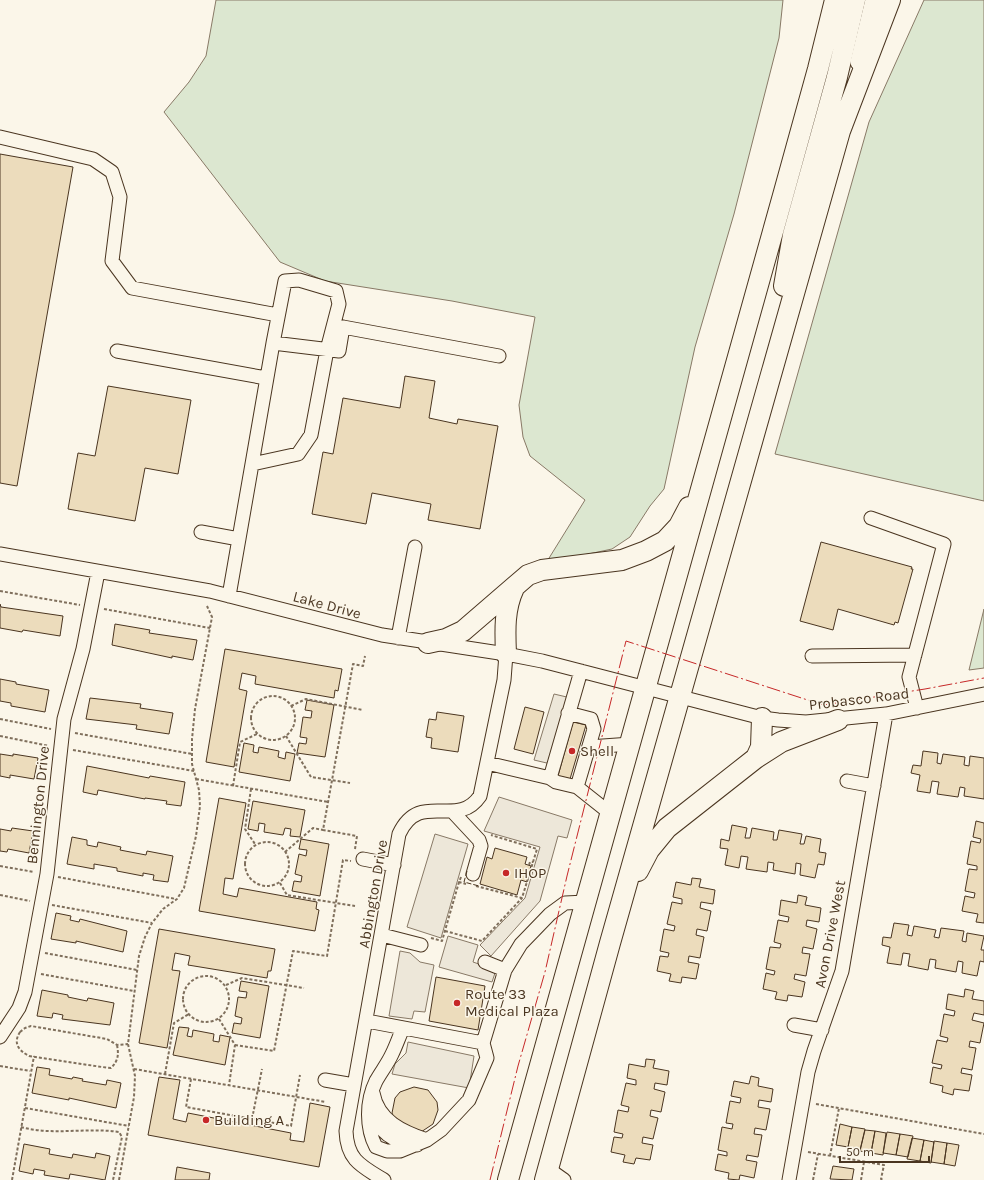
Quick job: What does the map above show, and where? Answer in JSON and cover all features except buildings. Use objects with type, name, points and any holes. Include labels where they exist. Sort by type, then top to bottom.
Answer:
[{"type":"highway","points":[[784,192],[799,90],[821,0]]},
{"type":"highway","points":[[508,1180],[784,192],[835,0]]},
{"type":"highway","points":[[768,383],[793,235],[837,77],[855,0]]},
{"type":"highway","points":[[546,1174],[840,131],[890,0]]},
{"type":"highway","points":[[428,643],[446,639],[464,631],[501,600],[515,584],[528,575],[542,570],[622,560],[665,541],[679,526],[702,485]]},
{"type":"highway","points":[[506,654],[506,618],[509,598],[515,584]]},
{"type":"highway","points":[[756,758],[761,747],[762,718]]},
{"type":"highway","points":[[610,944],[638,872],[649,850],[667,828],[756,758],[781,742],[838,720]]},
{"type":"main road","points":[[840,131],[874,0]]},
{"type":"street","points":[[0,138],[93,160],[112,172],[120,197],[112,261],[132,288],[278,315]]},
{"type":"street","points":[[229,596],[266,378],[284,281],[299,280],[336,291],[339,304],[327,350],[311,435],[298,454],[252,464]]},
{"type":"street","points":[[273,343],[339,351],[343,327],[499,356]]},
{"type":"street","points":[[117,352],[266,378]]},
{"type":"street","points":[[871,518],[944,544],[909,677],[917,708]]},
{"type":"street","points":[[201,532],[239,538]]},
{"type":"street","points":[[398,638],[415,547]]},
{"type":"street","name":"Lake Drive","points":[[0,554],[229,596],[335,625],[398,638],[506,654],[581,670],[646,687]]},
{"type":"street","name":"Bennington Drive","points":[[4,1032],[19,1008],[25,992],[47,874],[56,802],[62,732],[68,700],[83,649],[98,572]]},
{"type":"street","name":"Abbington Drive","points":[[384,1180],[353,1159],[346,1144],[346,1131],[367,1021],[399,834],[403,825],[410,818],[420,812],[431,810],[452,811],[467,809],[475,803],[483,789],[504,680],[506,654]]},
{"type":"street","points":[[812,656],[915,655]]},
{"type":"street","points":[[550,778],[581,670]]},
{"type":"street","name":"Probasco Road","points":[[646,687],[762,718],[806,722],[886,714],[984,694]]},
{"type":"street","points":[[568,713],[592,719],[594,729],[577,787]]},
{"type":"street","name":"Avon Drive West","points":[[790,1180],[808,1072],[842,971],[886,714]]},
{"type":"street","points":[[589,747],[630,744]]},
{"type":"street","points":[[487,763],[550,778],[556,782],[577,787],[611,814]]},
{"type":"street","points":[[847,781],[874,786]]},
{"type":"street","points":[[452,811],[478,840],[481,846],[467,874]]},
{"type":"street","points":[[363,859],[394,865]]},
{"type":"street","points":[[403,1028],[392,1054],[376,1082],[371,1098],[369,1128],[376,1147],[387,1151],[400,1151],[422,1142],[442,1130],[469,1100],[487,1058],[483,1043],[505,970],[521,944],[550,914],[565,903],[586,902]]},
{"type":"street","points":[[382,935],[425,941]]},
{"type":"street","points":[[485,962],[505,970]]},
{"type":"street","points":[[367,1021],[483,1043]]},
{"type":"street","points":[[794,1025],[822,1030]]},
{"type":"street","points":[[325,1080],[354,1085]]},
{"type":"street","points":[[371,1098],[381,1114],[389,1121],[422,1142]]},
{"type":"street","points":[[546,1174],[564,1180]]},
{"type":"path","points":[[0,591],[85,606]]},
{"type":"path","points":[[119,1180],[134,1097],[134,1069],[128,1044],[137,970],[144,937],[152,923],[164,909],[177,899],[184,888],[196,836],[200,806],[192,754],[195,709],[212,617],[207,606]]},
{"type":"path","points":[[99,608],[210,628]]},
{"type":"path","points":[[323,830],[353,664],[363,666],[366,656]]},
{"type":"path","points":[[276,696],[285,700],[291,706],[295,716],[294,726],[286,736],[278,740],[270,740],[257,734],[251,722],[252,711],[257,703],[264,698],[276,696]]},
{"type":"path","points":[[291,706],[306,699],[364,710]]},
{"type":"path","points":[[0,719],[62,732],[82,733],[192,754]]},
{"type":"path","points":[[233,786],[240,742],[257,734]]},
{"type":"path","points":[[0,736],[194,771]]},
{"type":"path","points":[[286,736],[310,777],[350,783]]},
{"type":"path","points":[[196,779],[328,802]]},
{"type":"path","points":[[251,789],[245,829],[255,845]]},
{"type":"path","points":[[235,1045],[274,1051],[293,951],[327,956],[343,860],[353,861],[357,836],[313,828],[285,852]]},
{"type":"path","points":[[445,931],[482,941],[522,898],[537,849],[484,834]]},
{"type":"path","points":[[263,842],[273,842],[285,852],[287,855],[289,869],[286,876],[273,886],[260,886],[249,878],[245,872],[244,861],[248,852],[255,845],[263,842]]},
{"type":"path","points":[[529,865],[530,862],[533,862]]},
{"type":"path","points":[[0,866],[177,899]]},
{"type":"path","points":[[425,941],[442,941],[460,882],[467,874]]},
{"type":"path","points":[[280,882],[288,895],[355,906]]},
{"type":"path","points":[[460,882],[522,898]]},
{"type":"path","points":[[0,895],[152,923]]},
{"type":"path","points":[[32,951],[137,970]]},
{"type":"path","points":[[28,972],[134,991]]},
{"type":"path","points":[[206,976],[220,980],[225,986],[230,1000],[224,1014],[219,1019],[206,1022],[194,1018],[189,1014],[183,1000],[184,993],[192,981],[206,976]]},
{"type":"path","points":[[225,986],[242,978],[304,988]]},
{"type":"path","points":[[164,1074],[174,1023],[189,1014]]},
{"type":"path","points":[[219,1019],[235,1045],[229,1085]]},
{"type":"path","points":[[117,1045],[118,1056],[116,1063],[112,1068],[34,1056],[21,1052],[17,1045],[17,1037],[25,1028],[32,1026],[107,1039],[117,1045],[128,1044]]},
{"type":"path","points":[[4,1032],[20,1032]]},
{"type":"path","points":[[12,1180],[34,1056]]},
{"type":"path","points":[[0,1066],[31,1072]]},
{"type":"path","points":[[134,1069],[326,1102]]},
{"type":"path","points":[[252,1119],[262,1069]]},
{"type":"path","points":[[192,1079],[186,1107],[292,1126],[300,1075]]},
{"type":"path","points":[[816,1104],[984,1134]]},
{"type":"path","points":[[25,1108],[129,1126]]},
{"type":"path","points":[[830,1156],[839,1108]]},
{"type":"path","points":[[21,1127],[56,1132],[86,1129],[119,1132],[122,1137],[113,1180]]},
{"type":"path","points":[[808,1152],[884,1165],[881,1179],[884,1180]]},
{"type":"path","points":[[813,1180],[818,1154]]},
{"type":"path","points":[[861,1180],[864,1162]]},
{"type":"green space","points":[[216,0],[783,0],[779,38],[734,214],[695,347],[664,489],[650,506],[630,537],[612,549],[546,563],[585,500],[530,456],[523,437],[519,405],[535,317],[452,301],[325,281],[280,262],[164,112],[189,82],[206,56]]},
{"type":"green space","points":[[924,0],[984,0],[984,501],[775,454],[869,122]]},
{"type":"green space","points":[[984,609],[984,668],[969,670]]},
{"type":"shaded area","points":[[554,694],[571,698],[551,764],[534,760]]},
{"type":"shaded area","points":[[499,797],[572,820],[567,838],[558,836],[540,901],[491,956],[480,945],[525,898],[540,847],[484,831]]},
{"type":"shaded area","points":[[435,834],[468,844],[441,938],[407,927]]},
{"type":"shaded area","points":[[448,936],[478,945],[473,962],[496,970],[492,982],[439,967]]},
{"type":"shaded area","points":[[400,951],[410,953],[420,962],[434,965],[425,1012],[414,1011],[412,1019],[389,1016]]},
{"type":"shaded area","points":[[408,1042],[474,1056],[469,1088],[392,1074],[395,1064],[406,1053]]},
{"type":"fence","points":[[467,871],[464,882],[479,886]]},
{"type":"power","points":[[490,1180],[518,1066],[545,972],[567,876],[626,641],[823,705],[984,678]]},
{"type":"place","name":"Shell","points":[[572,751]]},
{"type":"place","name":"IHOP","points":[[506,873]]},
{"type":"place","name":"Route 33 Medical Plaza","points":[[457,1003]]},
{"type":"place","name":"Building A","points":[[206,1120]]}]
